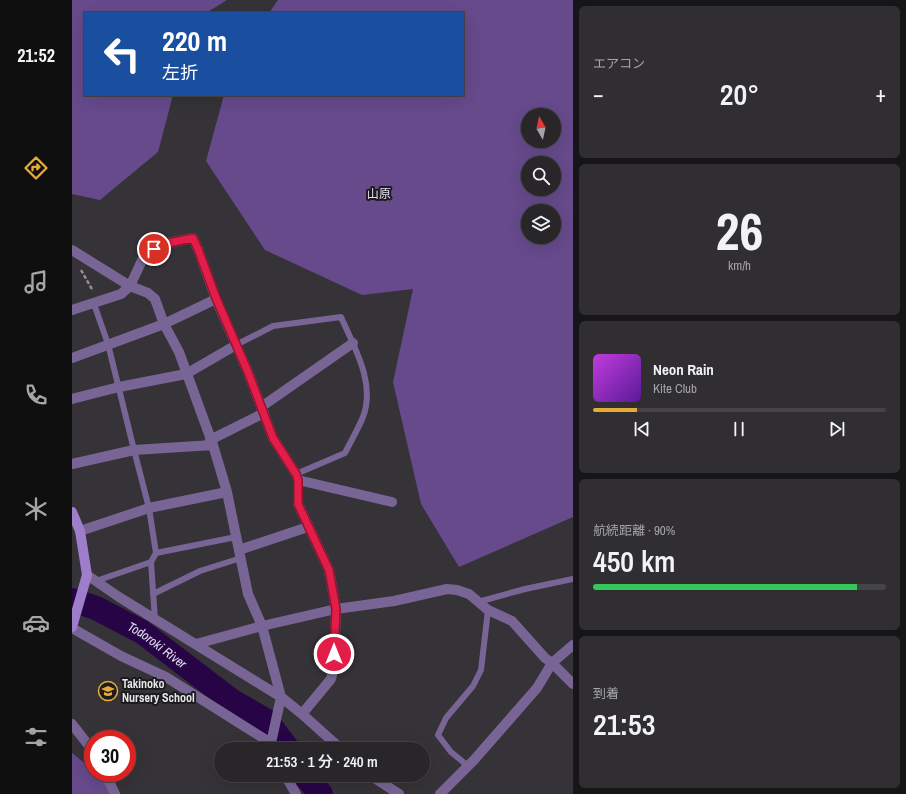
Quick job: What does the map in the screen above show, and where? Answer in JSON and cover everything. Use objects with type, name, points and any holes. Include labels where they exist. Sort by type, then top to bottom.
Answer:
[{"type":"street","points":[[72,310],[121,294],[130,286],[145,254],[163,244],[193,238],[216,298],[248,372],[273,438],[297,477],[298,504],[329,570],[336,609],[334,667],[331,679],[302,714]]},
{"type":"street","points":[[73,250],[130,286],[148,293],[155,299],[164,324],[178,352],[212,443],[227,492],[248,594],[262,626],[281,697],[273,742]]},
{"type":"street","points":[[72,358],[164,324],[216,298]]},
{"type":"street","points":[[72,464],[134,450],[212,443],[263,410],[353,343]]},
{"type":"street","points":[[72,399],[119,387],[186,374],[236,344]]},
{"type":"street","points":[[297,477],[392,502]]},
{"type":"street","points":[[80,531],[149,508],[227,492]]},
{"type":"street","points":[[72,512],[80,531],[87,575],[72,627],[121,656],[166,677],[266,742]]},
{"type":"street","points":[[240,554],[308,527]]},
{"type":"street","points":[[87,575],[155,620],[281,697],[333,742]]},
{"type":"street","points":[[196,644],[262,626],[336,609],[394,601],[447,589],[457,590],[470,594],[488,610],[512,621],[545,658],[573,684]]},
{"type":"street","points":[[440,794],[468,766],[537,688],[552,663],[573,645]]},
{"type":"street","points":[[72,724],[84,739]]},
{"type":"street","points":[[109,782],[114,794]]},
{"type":"street","points":[[289,782],[296,794]]},
{"type":"street","points":[[381,782],[399,794]]},
{"type":"lane","points":[[97,303],[149,508],[156,553],[151,562],[155,620]]},
{"type":"lane","points":[[236,344],[273,326],[341,317],[353,343],[362,365],[367,394],[363,415],[345,453],[297,477]]},
{"type":"lane","points":[[156,553],[236,537]]},
{"type":"lane","points":[[153,594],[200,571],[240,554]]},
{"type":"lane","points":[[96,582],[151,562]]},
{"type":"lane","points":[[478,602],[525,589],[573,579]]},
{"type":"lane","points":[[468,766],[451,752],[438,735],[446,718],[473,686],[481,670],[488,610]]},
{"type":"path","points":[[73,250],[97,303]]},
{"type":"green space","points":[[72,0],[227,0],[208,12],[84,12],[84,96],[173,96],[158,152],[100,200],[72,194]]},
{"type":"green space","name":"山原","points":[[278,0],[573,0],[573,517],[459,567],[421,504],[393,382],[413,289],[362,295],[265,250],[206,161],[224,96],[464,96],[464,12],[270,12]]},
{"type":"green space","points":[[72,753],[84,763],[84,782],[107,782],[121,794],[72,794]]},
{"type":"waterway","name":"Todoroki River","points":[[72,600],[96,608],[142,632],[231,700],[267,721],[283,742]]},
{"type":"waterway","name":"Todoroki River","points":[[310,782],[321,794]]},
{"type":"place","name":"Takinoko Nursery School","points":[[108,691]]},
{"type":"route","points":[[154,249],[163,244],[193,238],[198,249],[206,274],[248,372],[273,438],[296,474],[298,480],[298,504],[329,570],[336,609],[334,654]]}]
